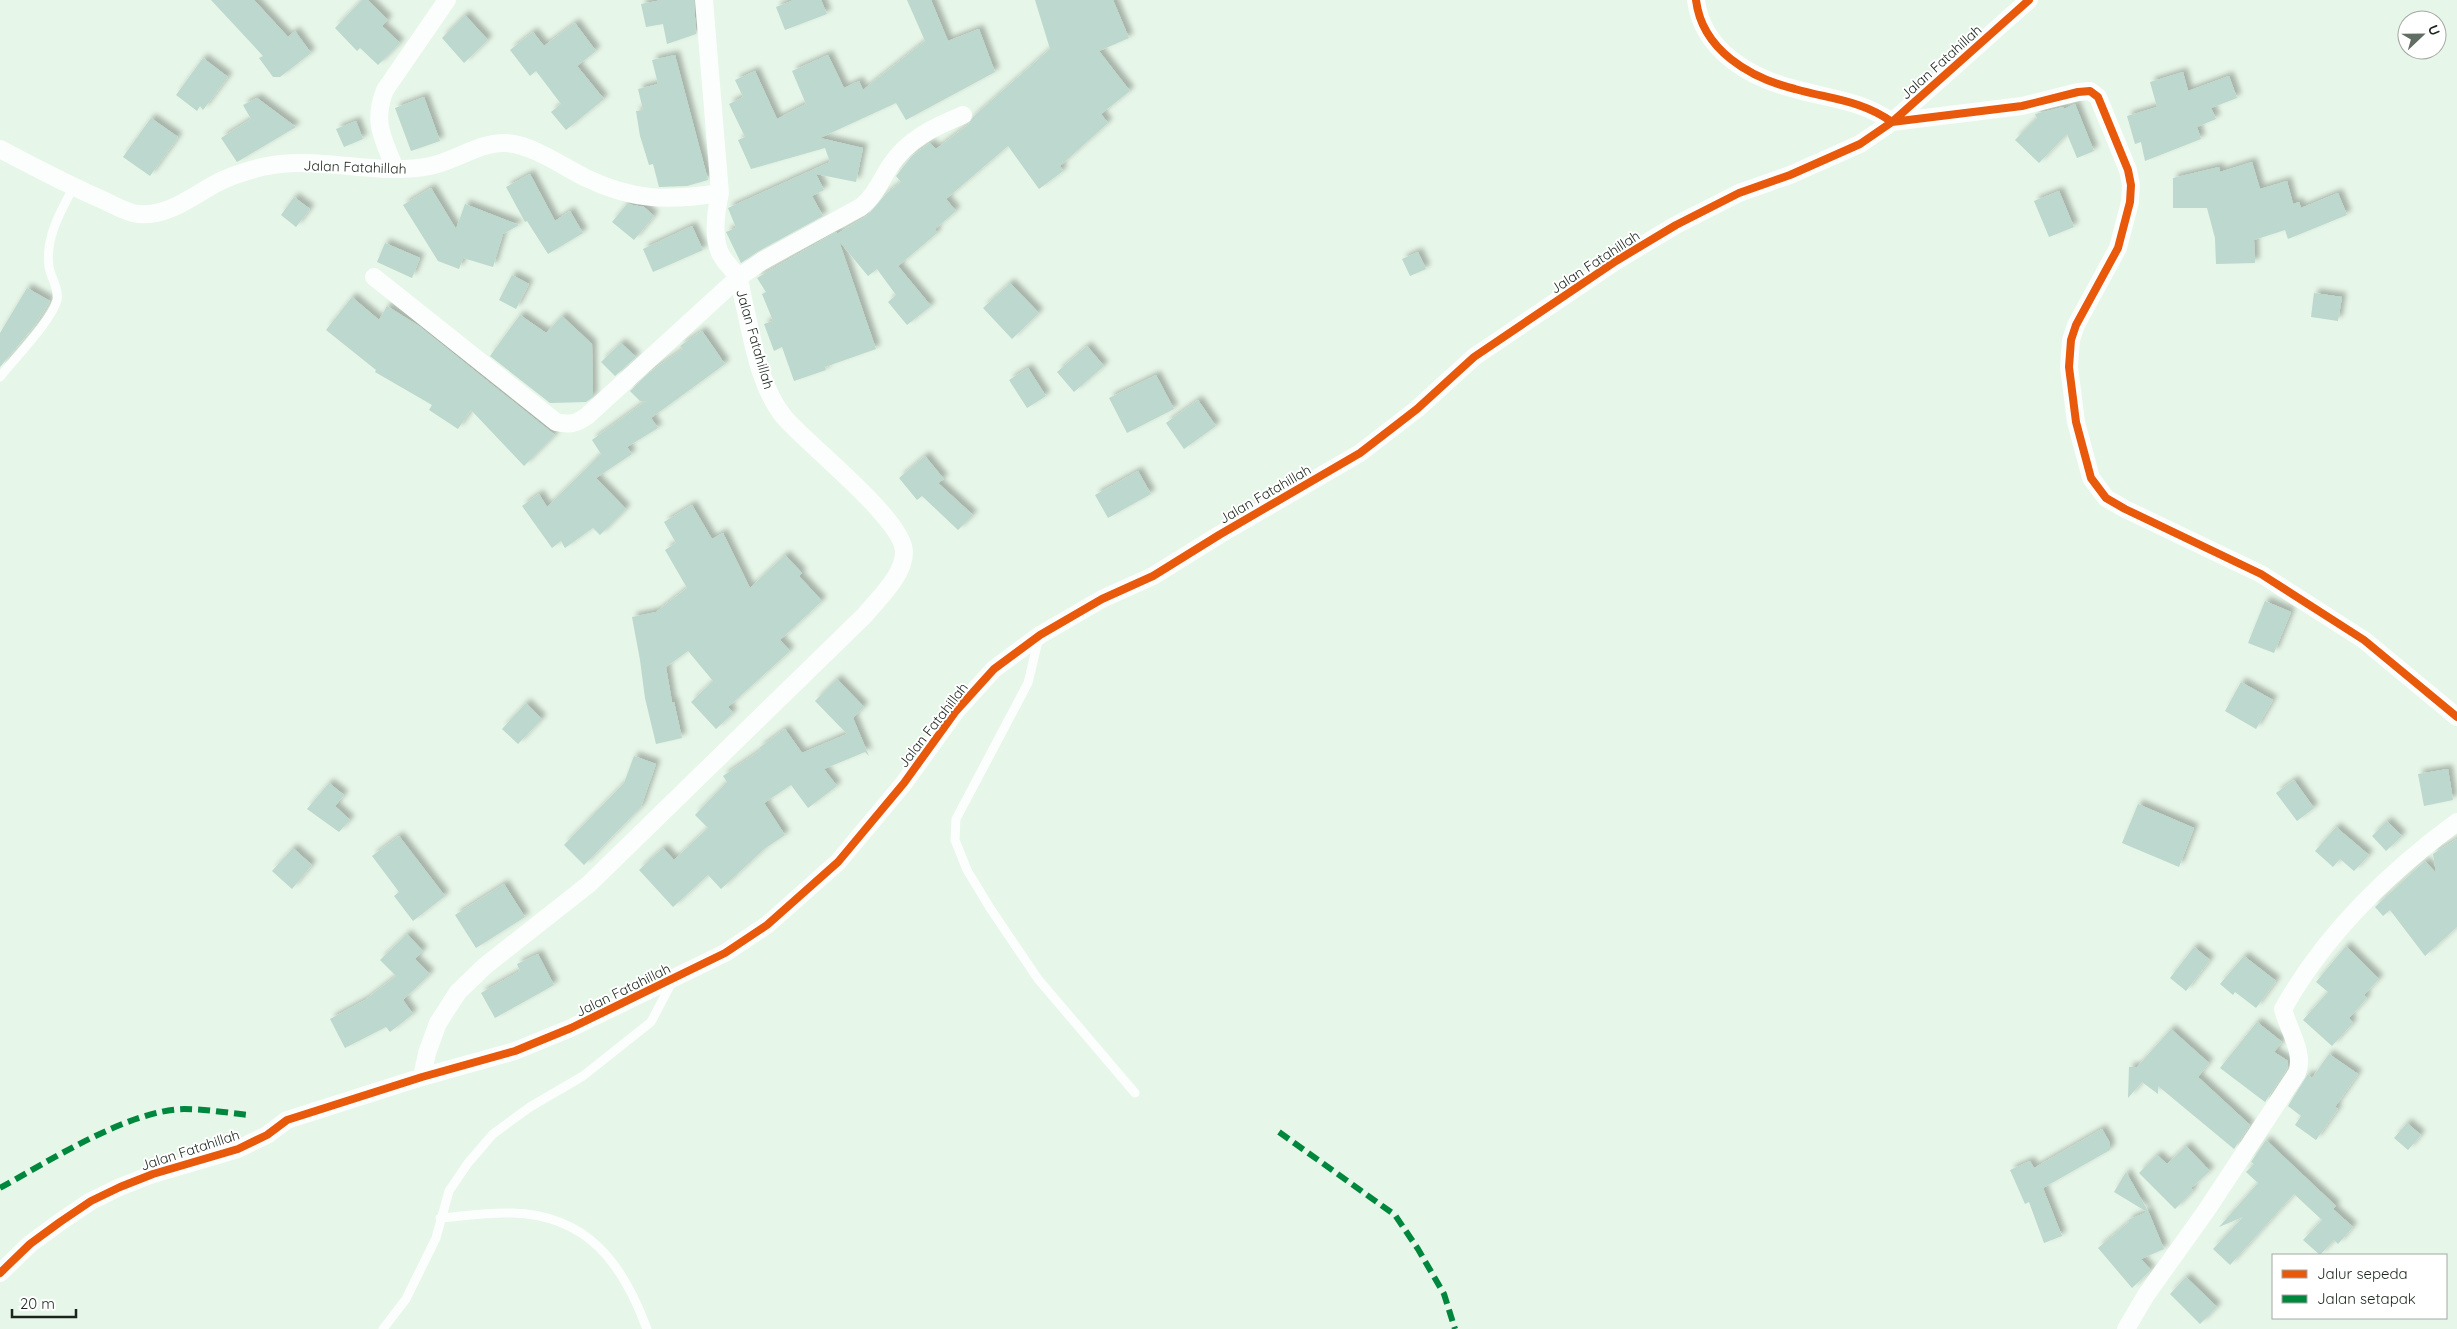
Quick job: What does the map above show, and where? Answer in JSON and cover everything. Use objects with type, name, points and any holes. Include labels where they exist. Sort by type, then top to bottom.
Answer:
[{"type":"street","points":[[395,169],[379,125],[380,102],[385,90],[448,0]]},
{"type":"street","name":"Jalan Fatahillah","points":[[422,1077],[427,1053],[438,1023],[458,992],[485,966],[589,884],[865,615],[884,591],[903,561],[904,549],[898,535],[873,504],[803,438],[782,415],[766,388],[738,278],[720,252],[715,217],[720,193],[704,0]]},
{"type":"street","points":[[1696,0],[1703,25],[1712,41],[1735,63],[1774,82],[1794,89],[1861,104],[1876,110],[1892,122],[2022,106],[2078,92],[2090,91],[2098,97],[2113,129],[2128,170],[2131,185],[2127,218],[2118,248],[2083,309],[2071,340],[2069,367],[2076,422],[2092,478],[2106,498],[2125,509],[2261,574],[2364,640],[2457,717]]},
{"type":"street","name":"Jalan Fatahillah","points":[[0,1273],[30,1244],[60,1222],[91,1201],[120,1187],[153,1174],[238,1150],[267,1135],[287,1120],[422,1077],[516,1051],[571,1028],[674,980],[725,953],[767,925],[838,862],[904,783],[956,711],[994,668],[1040,635],[1102,599],[1153,576],[1219,535],[1360,453],[1418,409],[1474,357],[1616,261],[1669,229],[1739,193],[1790,174],[1860,144],[1892,122],[2029,0]]},
{"type":"street","points":[[374,277],[556,422],[568,425],[579,422],[738,278],[762,261],[861,207],[869,200],[892,164],[910,142],[936,126],[963,114]]},
{"type":"street","name":"Jalan Fatahillah","points":[[0,149],[73,188],[137,214],[157,213],[181,203],[216,183],[264,167],[287,164],[395,169],[431,166],[489,145],[506,143],[520,145],[588,179],[657,200],[720,193]]},
{"type":"street","points":[[2126,1329],[2146,1295],[2206,1211],[2300,1067],[2298,1050],[2283,1009],[2295,988],[2345,922],[2369,897],[2424,846],[2457,822]]},
{"type":"lane","points":[[0,377],[50,314],[56,301],[57,292],[49,268],[49,242],[62,207],[73,188]]},
{"type":"lane","points":[[1040,635],[1028,683],[956,820],[955,840],[967,870],[1038,979],[1134,1093]]},
{"type":"lane","points":[[383,1329],[406,1299],[436,1238],[449,1191],[468,1163],[493,1134],[530,1107],[583,1076],[651,1022],[674,980]]},
{"type":"lane","points":[[440,1218],[512,1213],[539,1216],[575,1228],[602,1248],[626,1281],[647,1329]]},
{"type":"building","points":[[211,0],[254,0],[288,37],[295,31],[311,53],[280,77],[273,77],[259,58],[263,56]]},
{"type":"building","points":[[362,0],[368,0],[388,20],[382,26],[400,43],[378,65],[360,48],[357,51],[335,28]]},
{"type":"building","points":[[662,0],[694,0],[696,34],[667,44],[663,24],[646,27],[641,4]]},
{"type":"building","points":[[794,0],[821,0],[827,14],[785,30],[776,7]]},
{"type":"building","points":[[907,0],[931,0],[948,41],[979,29],[995,72],[906,120],[896,103],[820,138],[863,148],[856,182],[816,174],[824,190],[812,196],[823,216],[757,252],[741,263],[726,232],[736,228],[728,208],[830,162],[825,148],[751,169],[738,140],[745,137],[729,104],[743,97],[735,80],[755,71],[777,119],[806,104],[792,71],[828,55],[844,88],[859,81],[863,90],[925,41]]},
{"type":"building","points":[[1035,0],[1113,0],[1129,38],[1099,51],[1130,91],[1101,114],[1108,123],[1060,166],[1063,171],[1039,189],[1008,146],[946,199],[956,211],[935,229],[937,233],[898,266],[931,306],[907,325],[888,302],[896,295],[877,269],[868,276],[839,241],[876,349],[825,367],[826,370],[794,381],[782,347],[774,351],[764,324],[773,321],[762,294],[766,292],[757,278],[868,215],[886,194],[901,182],[896,176],[912,156],[930,143],[936,149],[968,125],[973,117],[1050,49]]},
{"type":"building","points":[[465,15],[488,40],[464,63],[442,38]]},
{"type":"building","points":[[575,23],[596,51],[577,66],[604,99],[566,130],[551,112],[561,104],[536,71],[530,76],[510,50],[533,32],[544,46]]},
{"type":"building","points":[[675,55],[708,180],[687,186],[659,187],[653,164],[649,165],[640,136],[636,111],[643,110],[638,89],[658,84],[652,60]]},
{"type":"building","points":[[203,58],[228,77],[203,110],[200,106],[197,111],[176,95]]},
{"type":"building","points":[[2183,72],[2188,91],[2229,76],[2237,98],[2211,108],[2216,119],[2197,127],[2201,139],[2145,161],[2141,142],[2135,144],[2127,116],[2157,107],[2150,82]]},
{"type":"building","points":[[424,97],[440,141],[411,151],[395,108]]},
{"type":"building","points":[[257,98],[296,127],[237,162],[221,138],[251,119],[243,105]]},
{"type":"building","points":[[2075,104],[2094,151],[2077,158],[2067,134],[2039,163],[2015,140],[2037,118],[2035,114],[2063,107],[2064,109]]},
{"type":"building","points":[[151,118],[178,137],[150,176],[123,157]]},
{"type":"building","points":[[356,121],[363,139],[344,147],[336,129]]},
{"type":"building","points":[[2252,162],[2260,189],[2287,181],[2293,204],[2299,202],[2301,208],[2338,193],[2347,215],[2288,239],[2285,230],[2254,240],[2255,263],[2216,264],[2215,238],[2207,208],[2173,208],[2173,178],[2219,167],[2220,172]]},
{"type":"building","points":[[530,174],[555,221],[570,211],[583,233],[548,254],[527,221],[525,222],[506,187]]},
{"type":"building","points":[[431,188],[456,229],[465,204],[519,225],[503,234],[493,267],[463,258],[459,269],[438,261],[403,205]]},
{"type":"building","points":[[2059,191],[2074,227],[2049,237],[2034,201]]},
{"type":"building","points":[[294,197],[310,209],[296,227],[281,215]]},
{"type":"building","points":[[627,204],[644,207],[654,216],[634,240],[612,222]]},
{"type":"building","points":[[692,226],[703,250],[653,272],[643,249]]},
{"type":"building","points":[[385,243],[420,258],[412,278],[377,262]]},
{"type":"building","points":[[1418,252],[1426,269],[1410,276],[1402,259]]},
{"type":"building","points":[[512,275],[529,284],[516,309],[499,300]]},
{"type":"building","points":[[1010,283],[1039,313],[1012,339],[983,308]]},
{"type":"building","points":[[27,288],[50,301],[35,325],[0,367],[0,333]]},
{"type":"building","points":[[2314,293],[2342,297],[2338,321],[2311,317]]},
{"type":"building","points":[[352,297],[379,320],[387,306],[419,326],[555,435],[524,466],[471,410],[458,429],[429,410],[432,405],[375,372],[376,370],[326,330]]},
{"type":"building","points":[[520,315],[546,333],[562,316],[592,344],[593,397],[586,402],[550,403],[490,356]]},
{"type":"building","points":[[702,331],[725,364],[651,418],[658,428],[627,447],[632,454],[596,478],[626,509],[600,535],[593,528],[565,548],[561,541],[552,548],[522,506],[539,494],[547,507],[601,454],[592,440],[646,401],[640,401],[630,391],[650,372],[683,349],[680,346]]},
{"type":"building","points":[[621,343],[636,357],[615,376],[601,362]]},
{"type":"building","points":[[1087,346],[1104,366],[1074,392],[1057,372]]},
{"type":"building","points":[[1028,368],[1046,396],[1027,408],[1009,380]]},
{"type":"building","points":[[1156,375],[1174,409],[1127,433],[1109,398]]},
{"type":"building","points":[[1198,400],[1216,426],[1184,449],[1166,423]]},
{"type":"building","points":[[925,456],[944,479],[938,483],[973,515],[958,530],[922,496],[917,500],[899,478]]},
{"type":"building","points":[[1138,471],[1151,494],[1108,518],[1095,495]]},
{"type":"building","points":[[692,505],[712,539],[723,533],[750,588],[785,555],[802,573],[799,576],[822,601],[780,640],[790,651],[728,707],[733,713],[716,729],[691,702],[713,681],[688,651],[666,667],[672,702],[674,702],[682,738],[656,744],[645,698],[632,617],[656,612],[687,588],[665,550],[676,543],[664,522]]},
{"type":"building","points":[[2265,601],[2291,612],[2274,653],[2248,643]]},
{"type":"building","points":[[837,679],[864,707],[853,718],[869,756],[865,752],[824,769],[837,786],[808,808],[791,785],[764,803],[785,835],[764,849],[721,889],[708,875],[673,907],[639,870],[663,848],[674,860],[708,828],[695,815],[727,782],[723,776],[761,750],[759,748],[785,729],[802,753],[847,734],[815,701]]},
{"type":"building","points":[[2241,682],[2273,700],[2256,729],[2225,711]]},
{"type":"building","points":[[526,703],[542,719],[518,744],[502,729]]},
{"type":"building","points":[[634,756],[656,764],[641,807],[584,865],[564,845],[624,783]]},
{"type":"building","points":[[2448,769],[2453,800],[2424,806],[2418,774]]},
{"type":"building","points":[[2294,780],[2314,808],[2297,821],[2276,793]]},
{"type":"building","points":[[329,783],[344,795],[335,806],[350,820],[339,832],[307,809]]},
{"type":"building","points":[[2138,804],[2194,828],[2179,867],[2122,843]]},
{"type":"building","points":[[2387,821],[2402,836],[2386,851],[2372,836]]},
{"type":"building","points":[[2336,827],[2369,855],[2354,871],[2340,859],[2333,867],[2315,851]]},
{"type":"building","points":[[399,836],[445,896],[413,921],[394,896],[399,892],[372,856]]},
{"type":"building","points":[[2457,839],[2457,927],[2425,956],[2390,910],[2383,916],[2375,907],[2425,861],[2436,873],[2433,854]]},
{"type":"building","points":[[293,848],[312,865],[292,889],[272,871]]},
{"type":"building","points":[[504,884],[525,917],[476,948],[455,915]]},
{"type":"building","points":[[407,934],[423,951],[415,959],[430,974],[403,1000],[413,1014],[390,1032],[386,1027],[345,1048],[330,1019],[365,1000],[396,976],[380,960]]},
{"type":"building","points":[[2346,946],[2379,979],[2364,995],[2367,998],[2349,1018],[2353,1023],[2332,1046],[2303,1020],[2328,992],[2316,982]]},
{"type":"building","points":[[2194,947],[2210,960],[2186,991],[2170,978]]},
{"type":"building","points":[[538,954],[554,985],[495,1018],[481,993],[520,971],[517,964]]},
{"type":"building","points":[[2244,956],[2276,981],[2256,1008],[2235,992],[2233,995],[2220,984]]},
{"type":"building","points":[[2257,1022],[2282,1042],[2274,1052],[2288,1061],[2287,1069],[2265,1102],[2220,1068]]},
{"type":"building","points":[[2171,1029],[2209,1063],[2198,1077],[2250,1125],[2234,1149],[2158,1086],[2158,1094],[2142,1082],[2128,1098],[2129,1067],[2137,1067]]},
{"type":"building","points":[[2329,1054],[2358,1074],[2335,1107],[2338,1109],[2316,1140],[2295,1125],[2301,1116],[2288,1106],[2308,1074],[2312,1078]]},
{"type":"building","points":[[2407,1123],[2421,1135],[2408,1150],[2394,1138]]},
{"type":"building","points":[[2102,1129],[2110,1143],[2110,1150],[2043,1188],[2062,1236],[2044,1243],[2029,1202],[2025,1204],[2010,1170],[2030,1161],[2034,1168]]},
{"type":"building","points":[[2266,1140],[2336,1206],[2333,1209],[2353,1227],[2338,1244],[2334,1240],[2319,1254],[2303,1240],[2322,1220],[2294,1194],[2230,1265],[2213,1249],[2243,1217],[2219,1227],[2258,1183],[2246,1172],[2254,1164],[2251,1162]]},
{"type":"building","points":[[2186,1146],[2210,1171],[2191,1188],[2193,1191],[2175,1209],[2139,1173],[2157,1155],[2167,1164]]},
{"type":"building","points":[[2126,1172],[2149,1213],[2164,1249],[2141,1259],[2151,1270],[2132,1288],[2098,1248],[2129,1222],[2128,1220],[2147,1212],[2114,1192]]},
{"type":"building","points":[[2186,1277],[2217,1307],[2200,1324],[2170,1294]]},
{"type":"marked path","points":[[0,1188],[65,1151],[115,1127],[139,1118],[184,1109],[249,1115]]},
{"type":"marked path","points":[[1279,1132],[1395,1215],[1418,1249],[1444,1294],[1455,1329]]},
{"type":"cycle path","points":[[1696,0],[1700,18],[1708,33],[1718,47],[1745,69],[1778,84],[1869,109],[1892,122],[2022,106],[2078,92],[2090,91],[2098,97],[2128,170],[2131,185],[2130,202],[2118,248],[2076,325],[2071,340],[2069,367],[2076,422],[2091,478],[2106,498],[2125,509],[2261,574],[2364,640],[2457,717]]},
{"type":"cycle path","points":[[0,1273],[30,1244],[60,1222],[91,1201],[120,1187],[153,1174],[238,1149],[267,1135],[287,1120],[422,1077],[515,1051],[571,1028],[725,953],[767,925],[838,862],[904,783],[956,711],[994,669],[1040,635],[1102,599],[1153,576],[1219,535],[1360,453],[1417,409],[1474,357],[1616,261],[1676,225],[1739,193],[1790,175],[1860,144],[1892,122],[2029,0]]}]
